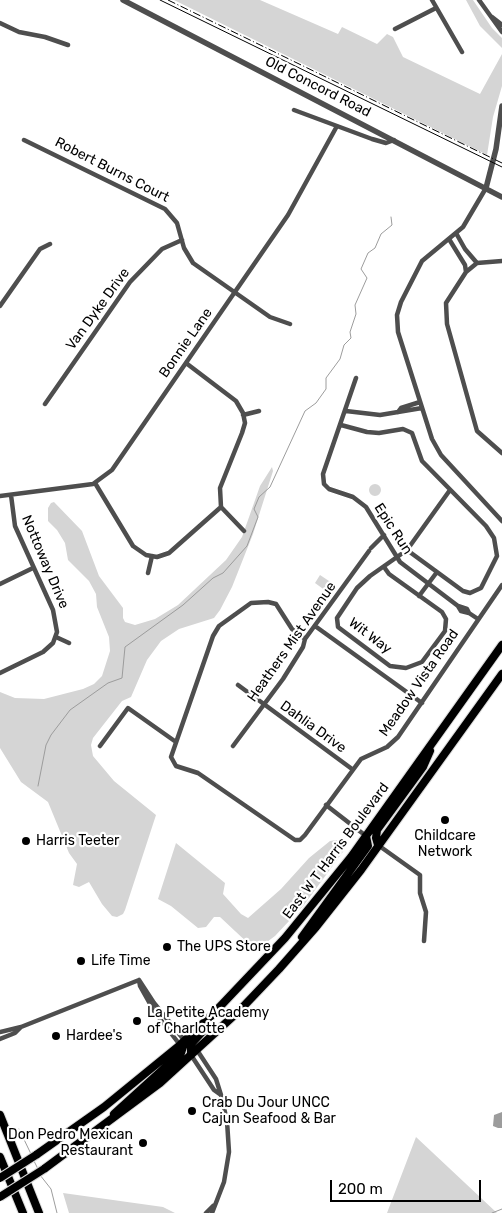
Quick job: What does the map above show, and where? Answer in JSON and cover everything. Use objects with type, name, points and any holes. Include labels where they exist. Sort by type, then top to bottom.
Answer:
[{"type":"main road","name":"East W T Harris Boulevard","points":[[0,1178],[104,1107],[182,1042],[243,984],[308,911],[366,836],[502,646]]},
{"type":"main road","name":"East W T Harris Boulevard","points":[[0,1197],[44,1169],[101,1128],[194,1053],[240,1010],[334,905],[502,674]]},
{"type":"main road","points":[[378,844],[376,838],[378,830],[423,766],[439,732]]},
{"type":"main road","points":[[292,954],[307,929],[367,848],[366,836]]},
{"type":"main road","points":[[194,1053],[190,1050],[193,1041],[232,1001],[243,984]]},
{"type":"main road","points":[[101,1128],[124,1104],[181,1054],[182,1042]]},
{"type":"main road","points":[[0,1115],[39,1213]]},
{"type":"main road","points":[[0,1156],[23,1213]]},
{"type":"street","name":"Old Concord Road","points":[[123,0],[502,197]]},
{"type":"street","points":[[432,0],[462,52]]},
{"type":"street","points":[[479,0],[502,32]]},
{"type":"street","points":[[394,29],[436,8]]},
{"type":"street","points":[[489,15],[502,24]]},
{"type":"street","points":[[0,23],[19,32],[45,37],[68,45]]},
{"type":"street","points":[[502,106],[496,149],[486,188],[467,222],[422,261],[401,302],[398,315],[398,332],[432,439],[440,455],[502,521]]},
{"type":"street","points":[[294,110],[382,142],[394,140]]},
{"type":"street","name":"Bonnie Lane","points":[[96,483],[112,470],[295,204],[337,126]]},
{"type":"street","name":"Robert Burns Court","points":[[24,140],[166,209],[175,219],[186,255],[193,263],[270,317],[290,324]]},
{"type":"street","points":[[456,233],[465,249],[477,263]]},
{"type":"street","points":[[449,239],[465,265],[466,272]]},
{"type":"street","name":"Van Dyke Drive","points":[[45,404],[130,282],[162,249],[182,240]]},
{"type":"street","points":[[0,306],[40,249],[50,244]]},
{"type":"street","points":[[502,261],[477,263],[466,272],[446,303],[445,317],[477,431],[502,453]]},
{"type":"street","points":[[0,496],[96,483],[133,546],[143,554],[152,556],[163,556],[172,551],[221,507],[222,481],[242,433],[244,414],[236,401],[186,363]]},
{"type":"street","name":"Epic Run","points":[[356,378],[323,474],[324,484],[329,489],[361,502],[384,535],[397,558],[458,606],[461,611],[469,613],[478,619]]},
{"type":"street","points":[[346,411],[380,416],[421,405]]},
{"type":"street","points":[[244,414],[259,411]]},
{"type":"street","points":[[341,425],[367,432],[378,433],[403,429],[410,432],[414,436],[422,461],[486,526],[494,538],[497,556],[480,588],[473,593],[464,591],[408,550]]},
{"type":"street","name":"Wit Way","points":[[384,567],[389,574],[442,612],[446,619],[447,628],[422,662],[406,668],[396,668],[342,631],[336,622],[358,588],[384,567],[408,550],[450,490]]},
{"type":"street","name":"Nottoway Drive","points":[[11,495],[15,526],[56,619],[56,637]]},
{"type":"street","points":[[221,507],[244,531]]},
{"type":"street","name":"Heathers Mist Avenue","points":[[233,746],[283,679],[303,648],[305,639],[370,549],[384,535]]},
{"type":"street","points":[[148,573],[152,556]]},
{"type":"street","points":[[0,584],[33,568]]},
{"type":"street","points":[[419,596],[437,572]]},
{"type":"street","name":"Meadow Vista Road","points":[[305,639],[292,628],[276,604],[268,602],[251,603],[225,621],[213,636],[171,757],[176,766],[198,773],[289,838],[300,840],[361,759],[393,743],[502,585]]},
{"type":"street","points":[[315,626],[422,703]]},
{"type":"street","points":[[0,673],[44,652],[56,637],[69,644]]},
{"type":"street","name":"Dahlia Drive","points":[[238,685],[352,769]]},
{"type":"street","points":[[100,746],[128,708],[176,742]]},
{"type":"street","points":[[326,805],[366,836]]},
{"type":"street","points":[[378,844],[420,876],[420,893],[426,912],[424,941]]},
{"type":"street","points":[[0,1032],[21,1027],[139,980],[182,1042]]},
{"type":"street","points":[[0,1039],[15,1033],[21,1027]]},
{"type":"street","points":[[194,1053],[214,1090],[221,1095],[227,1122],[229,1152],[224,1182],[213,1206],[212,1213]]},
{"type":"street","points":[[206,1213],[213,1206]]},
{"type":"shaded area","points":[[174,0],[260,0],[338,34],[342,27],[377,44],[387,34],[393,37],[403,57],[480,94],[502,54],[502,86],[493,117],[487,155]]},
{"type":"shaded area","points":[[466,0],[473,0],[492,28],[502,38],[502,48],[480,26]]},
{"type":"shaded area","points":[[272,467],[273,471],[253,534],[232,587],[220,610],[214,618],[179,629],[161,641],[147,660],[131,697],[122,701],[93,738],[91,745],[93,756],[114,781],[156,815],[125,910],[123,914],[117,917],[112,916],[102,904],[89,882],[79,887],[73,885],[77,864],[69,853],[48,802],[21,782],[0,748],[0,692],[15,698],[44,699],[83,689],[94,684],[102,676],[110,651],[109,637],[97,607],[96,594],[89,581],[68,560],[65,543],[57,530],[48,521],[48,508],[54,502],[82,531],[99,576],[123,608],[125,622],[135,625],[155,619],[178,605],[226,560],[242,537],[260,486]]},
{"type":"shaded area","points":[[373,484],[377,484],[381,490],[377,496],[373,496],[369,492],[369,488]]},
{"type":"shaded area","points":[[320,575],[332,583],[326,591],[315,583]]},
{"type":"shaded area","points":[[336,840],[343,843],[345,849],[304,905],[275,936],[260,947],[251,946],[220,917],[214,917],[206,927],[198,928],[171,906],[158,899],[176,843],[225,883],[223,894],[241,914],[248,918],[281,889],[309,858],[330,841]]},
{"type":"shaded area","points":[[502,1112],[502,1128],[493,1126],[494,1115]]},
{"type":"shaded area","points":[[416,1137],[497,1213],[387,1213]]},
{"type":"shaded area","points":[[63,1193],[163,1207],[175,1213],[69,1213]]},
{"type":"waterway","points":[[38,786],[46,745],[51,735],[70,710],[108,683],[122,678],[125,647],[183,605],[213,578],[223,573],[247,546],[258,517],[254,509],[259,497],[270,487],[305,411],[316,403],[326,389],[326,378],[340,359],[344,345],[351,338],[350,332],[356,314],[355,305],[367,278],[361,269],[368,253],[375,248],[381,234],[392,225],[391,217]]},
{"type":"waterway","points":[[19,1129],[31,1154]]},
{"type":"waterway","points":[[33,1159],[38,1169]]},
{"type":"waterway","points":[[40,1175],[51,1189],[57,1213]]},
{"type":"waterway","points":[[492,1213],[502,1209]]},
{"type":"tram line","points":[[160,0],[502,167]]},
{"type":"railway","points":[[168,0],[502,163]]},
{"type":"place","name":"Childcare Network","points":[[445,820]]},
{"type":"place","name":"Harris Teeter","points":[[26,841]]},
{"type":"place","name":"The UPS Store","points":[[167,947]]},
{"type":"place","name":"Life Time","points":[[81,961]]},
{"type":"place","name":"La Petite Academy of Charlotte","points":[[137,1021]]},
{"type":"place","name":"Hardee's","points":[[56,1036]]},
{"type":"place","name":"Crab Du Jour UNCC Cajun Seafood & Bar","points":[[192,1111]]},
{"type":"place","name":"Don Pedro Mexican Restaurant","points":[[143,1143]]}]
